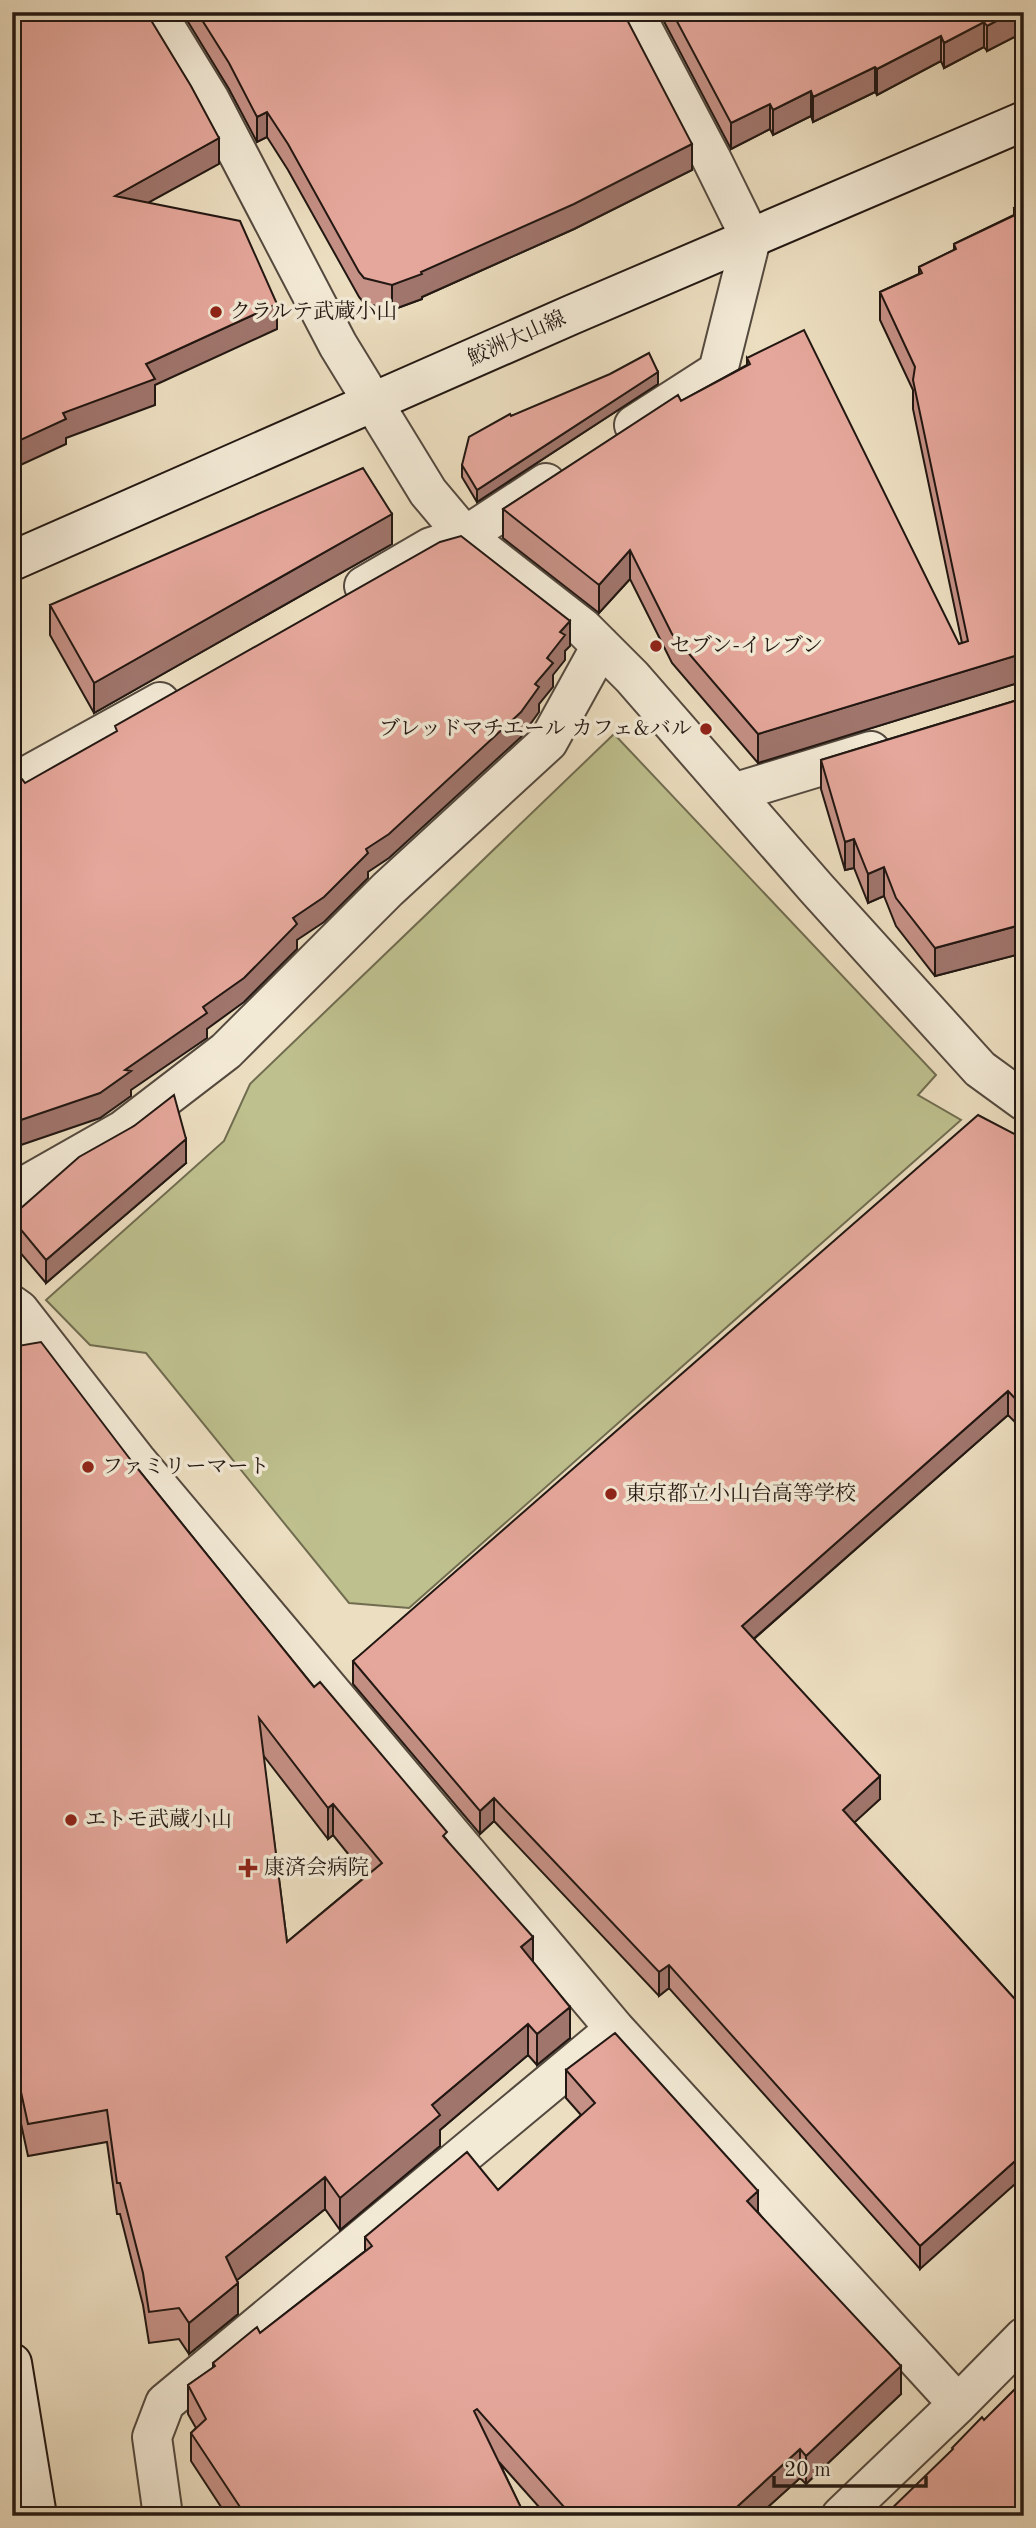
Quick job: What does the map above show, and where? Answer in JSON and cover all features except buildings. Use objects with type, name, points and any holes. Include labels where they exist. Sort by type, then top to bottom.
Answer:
[{"type":"street","points":[[156,12],[209,100],[338,345],[428,492],[465,536],[583,628],[632,677],[980,1069],[1024,1101]]},
{"type":"street","points":[[338,601],[431,547],[465,536],[718,371],[751,239],[634,12]]},
{"type":"street","name":"鮫洲大山線","points":[[12,561],[1024,121]]},
{"type":"street","points":[[12,1193],[123,1130],[226,1051],[387,889],[548,742],[601,646]]},
{"type":"street","points":[[12,784],[196,682]]},
{"type":"street","points":[[733,793],[900,742]]},
{"type":"street","points":[[12,1305],[19,1310],[145,1471],[615,2029],[958,2404]]},
{"type":"street","points":[[163,2516],[152,2437],[165,2403],[615,2029]]},
{"type":"street","points":[[841,2516],[1024,2337]]},
{"type":"street","points":[[12,2363],[37,2516]]},
{"type":"green space","points":[[614,734],[936,1075],[918,1095],[961,1120],[409,1608],[349,1603],[146,1353],[90,1345],[46,1300],[224,1141],[250,1084]]},
{"type":"place","name":"クラルテ武蔵小山","points":[[216,312]]},
{"type":"place","name":"セブン-イレブン","points":[[656,646]]},
{"type":"place","name":"ブレッドマチエール カフェ&バル","points":[[706,729]]},
{"type":"place","name":"ファミリーマート","points":[[88,1467]]},
{"type":"place","name":"東京都立小山台高等学校","points":[[611,1494]]},
{"type":"place","name":"エトモ武蔵小山","points":[[71,1820]]},
{"type":"place","name":"康済会病院","points":[[248,1868]]}]
